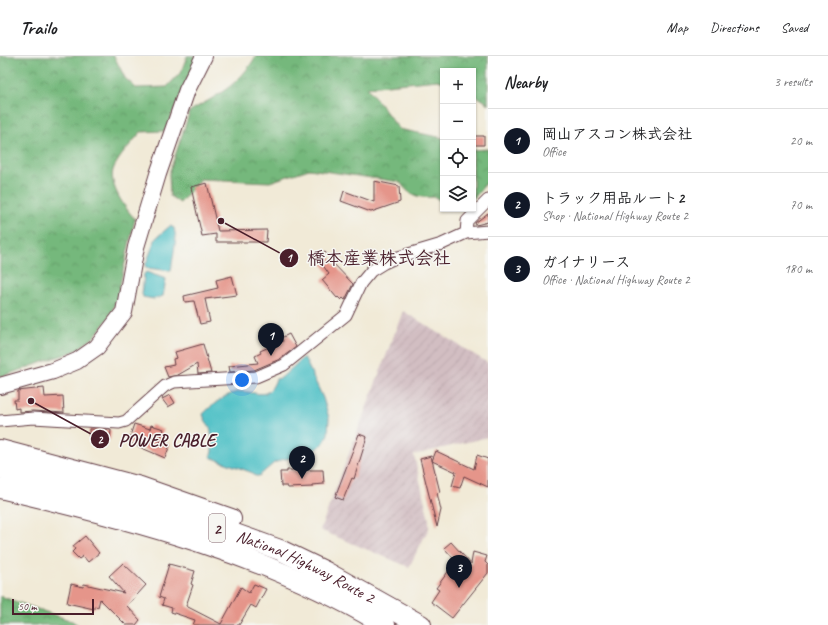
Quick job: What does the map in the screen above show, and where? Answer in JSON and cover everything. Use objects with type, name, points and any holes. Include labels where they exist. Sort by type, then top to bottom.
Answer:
[{"type":"highway","points":[[0,450],[140,487],[196,506],[270,534],[299,550],[326,572]]},
{"type":"highway","name":"National Highway Route 2","points":[[0,468],[122,499],[221,529],[280,550],[326,572],[421,625]]},
{"type":"highway","name":"National Highway Route 2","points":[[0,488],[35,496],[198,542],[256,563],[335,598],[385,625]]},
{"type":"highway","points":[[0,494],[35,496]]},
{"type":"street","points":[[0,386],[53,371],[77,361],[97,347],[124,312],[136,247],[158,174],[187,90],[204,56]]},
{"type":"street","points":[[466,233],[467,221],[488,200]]},
{"type":"street","points":[[0,421],[33,418],[119,423],[126,421],[165,386],[174,382],[186,380],[244,379],[270,373],[296,356],[346,315],[361,283],[371,272],[396,258],[442,244],[466,233],[488,231]]},
{"type":"shaded area","points":[[403,311],[488,363],[488,437],[414,455],[429,520],[429,528],[409,567],[320,530]]},
{"type":"green space","points":[[0,56],[114,56],[125,78],[136,88],[167,87],[181,72],[187,56],[198,56],[165,131],[141,132],[121,156],[113,170],[113,183],[116,190],[123,203],[135,219],[116,302],[108,319],[93,338],[75,351],[0,377]]},
{"type":"green space","points":[[256,56],[488,56],[488,105],[485,101],[476,96],[476,68],[440,68],[440,81],[367,87],[399,129],[440,137],[440,201],[435,197],[415,196],[407,191],[400,182],[309,169],[270,182],[200,179],[180,203],[170,196],[169,174],[190,111],[219,94],[235,82]]},
{"type":"green space","points":[[488,149],[488,181],[476,195],[476,176],[476,150]]},
{"type":"green space","points":[[0,596],[72,621],[78,625],[0,625]]},
{"type":"water","points":[[170,226],[174,228],[176,238],[171,271],[147,268],[145,266],[156,238]]},
{"type":"water","points":[[146,272],[166,279],[163,296],[154,299],[143,297],[144,274]]},
{"type":"water","points":[[304,357],[323,398],[329,418],[328,434],[323,444],[304,457],[284,459],[274,463],[259,476],[255,476],[253,473],[210,457],[212,447],[210,428],[203,414],[218,401],[232,393],[243,392],[260,394],[269,391],[276,379],[281,378]]},
{"type":"building","points":[[476,136],[484,136],[484,145],[476,145]]},
{"type":"building","points":[[374,181],[399,186],[400,202],[371,212],[341,201],[344,191],[374,202]]},
{"type":"building","points":[[207,183],[218,231],[267,230],[266,242],[216,242],[216,234],[202,236],[191,187]]},
{"type":"building","points":[[488,213],[488,222],[476,225],[475,223]]},
{"type":"building","points":[[325,252],[332,260],[331,261],[353,284],[345,300],[343,298],[341,300],[338,297],[337,298],[322,280],[329,274],[317,257]]},
{"type":"building","points":[[232,276],[237,295],[205,299],[210,322],[200,324],[194,301],[185,302],[184,296],[218,288],[216,280]]},
{"type":"building","points":[[289,334],[296,347],[280,359],[254,370],[230,372],[229,366],[258,363],[255,356],[261,353],[260,351],[283,341],[281,338]]},
{"type":"building","points":[[203,344],[211,373],[198,374],[197,364],[178,375],[168,377],[164,367],[174,365],[173,359],[177,358],[175,352]]},
{"type":"building","points":[[44,388],[45,397],[63,396],[64,413],[33,411],[19,412],[19,408],[15,409],[14,400],[18,400],[18,391]]},
{"type":"building","points":[[170,395],[175,403],[168,407],[162,399]]},
{"type":"building","points":[[134,424],[150,429],[151,425],[164,429],[159,441],[170,445],[165,458],[128,442]]},
{"type":"building","points":[[89,429],[111,430],[110,440],[89,437]]},
{"type":"building","points":[[359,434],[367,437],[354,479],[352,478],[343,500],[335,497]]},
{"type":"building","points":[[436,451],[474,469],[477,455],[488,459],[488,487],[464,476],[460,488],[452,486],[456,472],[432,461]]},
{"type":"building","points":[[431,456],[440,492],[437,493],[441,510],[437,527],[420,459]]},
{"type":"building","points":[[287,470],[323,470],[324,484],[312,485],[312,487],[288,488],[287,486],[281,486],[280,472],[287,472]]},
{"type":"building","points":[[85,536],[99,553],[88,562],[83,556],[79,559],[72,552],[75,549],[73,546]]},
{"type":"building","points":[[451,542],[471,564],[473,552],[487,556],[485,562],[488,565],[488,573],[452,618],[431,602],[439,590],[436,588],[456,561],[444,548]]},
{"type":"building","points":[[123,563],[146,585],[127,606],[140,620],[136,625],[126,625],[100,599],[98,607],[94,606],[94,609],[67,603],[71,584],[83,587],[84,584],[124,593],[109,576]]},
{"type":"building","points":[[169,564],[195,571],[191,584],[193,585],[186,606],[221,624],[241,587],[249,593],[254,584],[266,589],[256,608],[251,605],[239,625],[193,625],[195,620],[171,612],[172,608],[162,605],[164,599],[159,597]]},
{"type":"place","name":"橋本産業株式会社","points":[[221,221]]},
{"type":"place","name":"岡山アスコン株式会社","points":[[271,356]]},
{"type":"place","name":"POWER CABLE","points":[[31,401]]},
{"type":"place","name":"トラック用品ルート2","points":[[302,479]]},
{"type":"place","name":"ガイナリース","points":[[459,588]]}]
